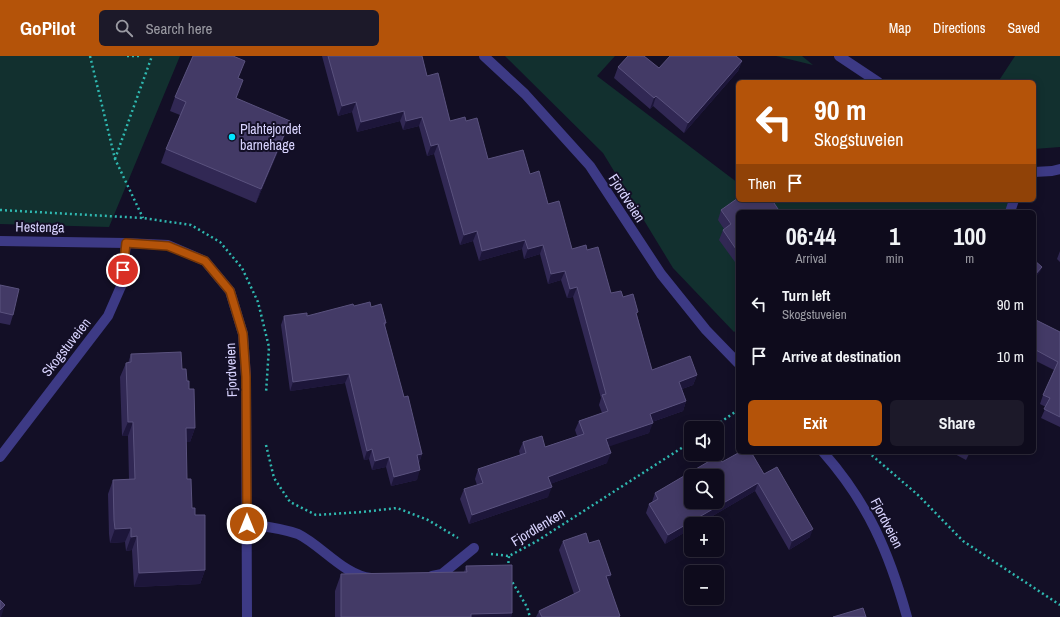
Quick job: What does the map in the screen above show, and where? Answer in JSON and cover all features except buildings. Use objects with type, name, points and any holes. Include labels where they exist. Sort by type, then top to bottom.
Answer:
[{"type":"street","name":"Fjordveien","points":[[484,56],[525,94],[590,166],[661,274],[706,330],[736,361]]},
{"type":"street","points":[[839,56],[875,80]]},
{"type":"street","points":[[1036,172],[1060,169]]},
{"type":"street","name":"Hestenga","points":[[0,241],[80,242]]},
{"type":"street","name":"Fjordveien","points":[[80,242],[168,246],[205,261],[230,291],[243,334],[246,377],[247,617]]},
{"type":"street","name":"Skogstuveien","points":[[0,457],[49,390],[108,316],[122,284],[126,243]]},
{"type":"street","name":"Fjordveien","points":[[825,454],[845,477],[871,520],[888,554],[908,617]]},
{"type":"street","points":[[247,524],[278,528],[298,535],[351,571],[368,578],[383,578]]},
{"type":"street","points":[[424,578],[442,574],[474,548]]},
{"type":"path","points":[[90,56],[115,159],[143,218]]},
{"type":"path","points":[[127,56],[141,56]]},
{"type":"path","points":[[115,159],[152,56]]},
{"type":"path","points":[[0,210],[143,218],[191,225],[220,242],[242,268],[258,302],[269,347],[266,395]]},
{"type":"path","points":[[722,421],[736,411]]},
{"type":"path","name":"Fjordlenken","points":[[265,442],[274,478],[290,502],[316,515],[397,508],[428,520],[474,548],[490,554],[509,556],[537,541],[684,446]]},
{"type":"path","points":[[870,454],[918,495],[963,541],[1060,605]]},
{"type":"path","points":[[509,556],[508,574],[527,606],[530,617]]},
{"type":"green space","points":[[0,56],[180,56],[109,227],[0,224]]},
{"type":"green space","points":[[505,56],[615,56],[597,76],[736,181],[736,202],[1010,202],[1012,204],[1008,210],[736,210],[736,330],[734,332],[673,268],[603,153]]},
{"type":"green space","points":[[776,56],[802,56],[813,65]]},
{"type":"green space","points":[[1015,56],[1060,56],[1060,147],[1036,149],[1036,80],[999,80]]},
{"type":"place","name":"Plahtejordet barnehage","points":[[232,137]]},
{"type":"route","points":[[123,270],[126,243],[168,246],[205,261],[230,291],[243,334],[246,377],[247,524]]}]
